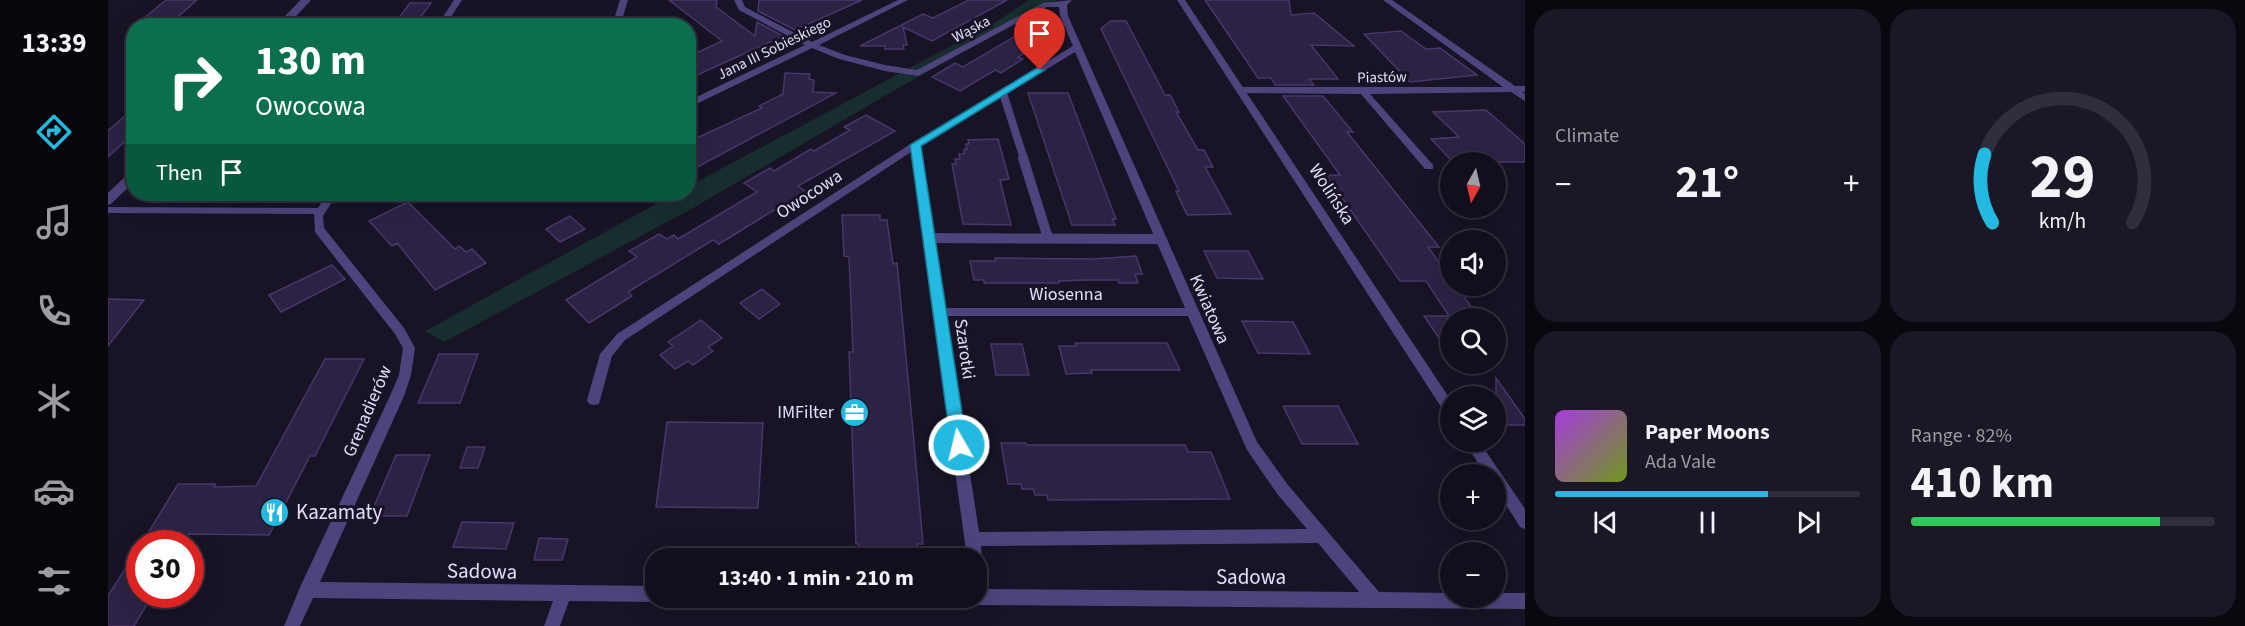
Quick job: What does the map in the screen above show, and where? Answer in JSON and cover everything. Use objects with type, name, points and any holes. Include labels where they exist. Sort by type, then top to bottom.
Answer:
[{"type":"street","points":[[446,18],[458,0]]},
{"type":"street","points":[[618,18],[624,0]]},
{"type":"street","points":[[738,0],[748,12],[812,45]]},
{"type":"street","name":"Jana III Sobieskiego","points":[[696,101],[904,0]]},
{"type":"street","name":"Wolińska","points":[[1181,0],[1440,394]]},
{"type":"street","points":[[1388,0],[1525,98]]},
{"type":"street","name":"Wąska","points":[[812,45],[842,57],[885,68],[918,73],[1046,5],[1066,3]]},
{"type":"street","name":"Kwiatowa","points":[[1066,3],[1064,16],[1252,446],[1266,469],[1375,599]]},
{"type":"street","name":"Owocowa","points":[[594,400],[606,354],[621,337],[915,145],[1078,47]]},
{"type":"street","name":"Piastów","points":[[1240,90],[1525,89]]},
{"type":"street","points":[[1363,91],[1429,167]]},
{"type":"street","name":"Szarotki","points":[[915,145],[974,548]]},
{"type":"street","points":[[108,210],[320,211],[327,201]]},
{"type":"street","name":"Grenadierów","points":[[292,626],[397,396],[405,375],[409,348],[388,315],[322,234],[318,222],[320,211]]},
{"type":"street","name":"Wiosenna","points":[[940,312],[1192,312]]},
{"type":"street","points":[[1506,494],[1525,522]]},
{"type":"street","points":[[972,538],[1321,536]]},
{"type":"street","name":"Sadowa","points":[[307,590],[645,594]]},
{"type":"street","points":[[552,626],[564,593]]},
{"type":"street","name":"Sadowa","points":[[987,597],[1525,601]]},
{"type":"lane","points":[[289,18],[306,0]]},
{"type":"lane","points":[[1003,93],[1047,238]]},
{"type":"lane","points":[[108,200],[126,183]]},
{"type":"lane","points":[[929,238],[1160,239]]},
{"type":"green space","points":[[1029,0],[1057,0],[902,86],[693,208],[444,342],[425,331],[661,201],[696,201],[696,182],[999,20]]},
{"type":"building","points":[[166,0],[197,0],[176,18],[145,18]]},
{"type":"building","points":[[669,0],[717,0],[716,7],[755,36],[757,22],[783,36],[696,75],[696,53],[722,41],[696,21],[696,18],[692,18]]},
{"type":"building","points":[[759,0],[862,0],[795,30],[758,11]]},
{"type":"building","points":[[969,0],[1007,0],[932,41],[903,27],[907,45],[903,45],[904,49],[860,46],[923,14],[933,18]]},
{"type":"building","points":[[1205,0],[1289,0],[1291,15],[1314,13],[1354,46],[1311,45],[1338,79],[1309,79],[1314,85],[1275,85],[1271,78],[1258,78]]},
{"type":"building","points":[[410,3],[431,3],[420,18],[399,18]]},
{"type":"building","points":[[1110,21],[1126,21],[1165,95],[1170,95],[1179,112],[1176,112],[1198,150],[1204,150],[1213,167],[1205,167],[1231,214],[1187,215],[1176,191],[1179,191],[1101,29]]},
{"type":"building","points":[[1029,28],[1049,37],[1018,57],[1023,59],[1001,73],[995,70],[960,91],[932,77],[955,63],[963,67]]},
{"type":"building","points":[[1401,31],[1426,49],[1440,48],[1477,75],[1410,82],[1364,34]]},
{"type":"building","points":[[785,73],[810,74],[809,79],[814,80],[813,92],[836,93],[696,168],[696,138],[762,108],[759,106],[783,94]]},
{"type":"building","points":[[1028,93],[1068,93],[1116,219],[1112,219],[1115,225],[1072,225]]},
{"type":"building","points":[[1283,96],[1323,96],[1353,132],[1347,132],[1439,247],[1428,247],[1440,264],[1440,296],[1464,296],[1472,308],[1444,308],[1426,281],[1400,281],[1326,175],[1340,175]]},
{"type":"building","points":[[1486,110],[1525,144],[1525,162],[1506,162],[1506,152],[1443,152],[1431,139],[1459,137],[1433,112]]},
{"type":"building","points":[[126,115],[126,140],[108,157],[108,131]]},
{"type":"building","points":[[866,115],[895,131],[798,186],[810,194],[784,211],[779,207],[719,244],[713,240],[628,292],[632,296],[589,323],[566,300],[637,257],[629,251],[659,234],[667,239],[674,235],[678,239],[757,192],[744,183],[770,168],[774,171],[811,149],[814,151],[850,130],[844,127]]},
{"type":"building","points":[[998,139],[1009,179],[1000,180],[1011,225],[963,224],[952,164],[956,164],[955,159],[960,159],[959,154],[964,154],[964,149],[967,149],[966,144],[969,144],[968,140]]},
{"type":"building","points":[[408,202],[455,249],[459,246],[466,252],[472,249],[486,263],[435,290],[397,243],[392,246],[369,221]]},
{"type":"building","points":[[842,215],[880,215],[880,220],[887,220],[893,264],[897,263],[913,431],[923,544],[917,544],[917,548],[859,548],[859,544],[856,544],[849,352],[853,352],[849,257],[844,256]]},
{"type":"building","points":[[570,216],[585,229],[560,242],[546,229]]},
{"type":"building","points":[[1204,251],[1248,251],[1263,279],[1217,278]]},
{"type":"building","points":[[1136,256],[1142,274],[1135,274],[1138,283],[1119,283],[1118,280],[1084,280],[1059,281],[1059,283],[984,283],[984,280],[974,280],[970,261],[996,261],[995,258],[1093,259]]},
{"type":"building","points":[[332,265],[345,279],[281,312],[269,295]]},
{"type":"building","points":[[762,289],[780,304],[759,319],[740,303]]},
{"type":"building","points":[[108,299],[144,300],[108,346]]},
{"type":"building","points":[[1424,316],[1440,316],[1440,339]]},
{"type":"building","points":[[701,320],[722,338],[708,347],[713,351],[693,365],[688,361],[675,369],[660,355],[673,346],[668,342]]},
{"type":"building","points":[[1242,321],[1293,322],[1310,354],[1258,353]]},
{"type":"building","points":[[1075,343],[1167,343],[1180,370],[1091,370],[1092,373],[1066,374],[1059,346],[1076,346]]},
{"type":"building","points":[[991,344],[1022,344],[1029,375],[996,375]]},
{"type":"building","points":[[439,354],[478,354],[460,403],[418,403]]},
{"type":"building","points":[[325,359],[364,359],[315,456],[310,456],[269,535],[204,534],[204,530],[150,530],[178,484],[215,484],[214,487],[256,486]]},
{"type":"building","points":[[1496,378],[1502,386],[1496,386]]},
{"type":"building","points":[[1506,392],[1525,419],[1525,425],[1506,425]]},
{"type":"building","points":[[1283,406],[1338,406],[1358,444],[1302,444]]},
{"type":"building","points":[[667,422],[763,423],[758,508],[656,507]]},
{"type":"building","points":[[1001,443],[1185,445],[1188,452],[1211,452],[1230,499],[1048,500],[1047,495],[1035,495],[1033,489],[1022,489],[1021,484],[1008,484]]},
{"type":"building","points":[[467,447],[485,447],[478,468],[460,468]]},
{"type":"building","points":[[396,455],[430,455],[407,516],[370,516]]},
{"type":"building","points":[[462,522],[514,523],[506,549],[453,547]]},
{"type":"building","points":[[539,538],[568,539],[562,560],[534,560]]},
{"type":"building","points":[[126,567],[126,608],[145,608],[134,626],[108,626],[108,596]]},
{"type":"place","name":"IMFilter","points":[[855,412]]},
{"type":"place","name":"Kazamaty","points":[[275,512]]},
{"type":"route","points":[[959,445],[915,145],[1040,70]]}]
